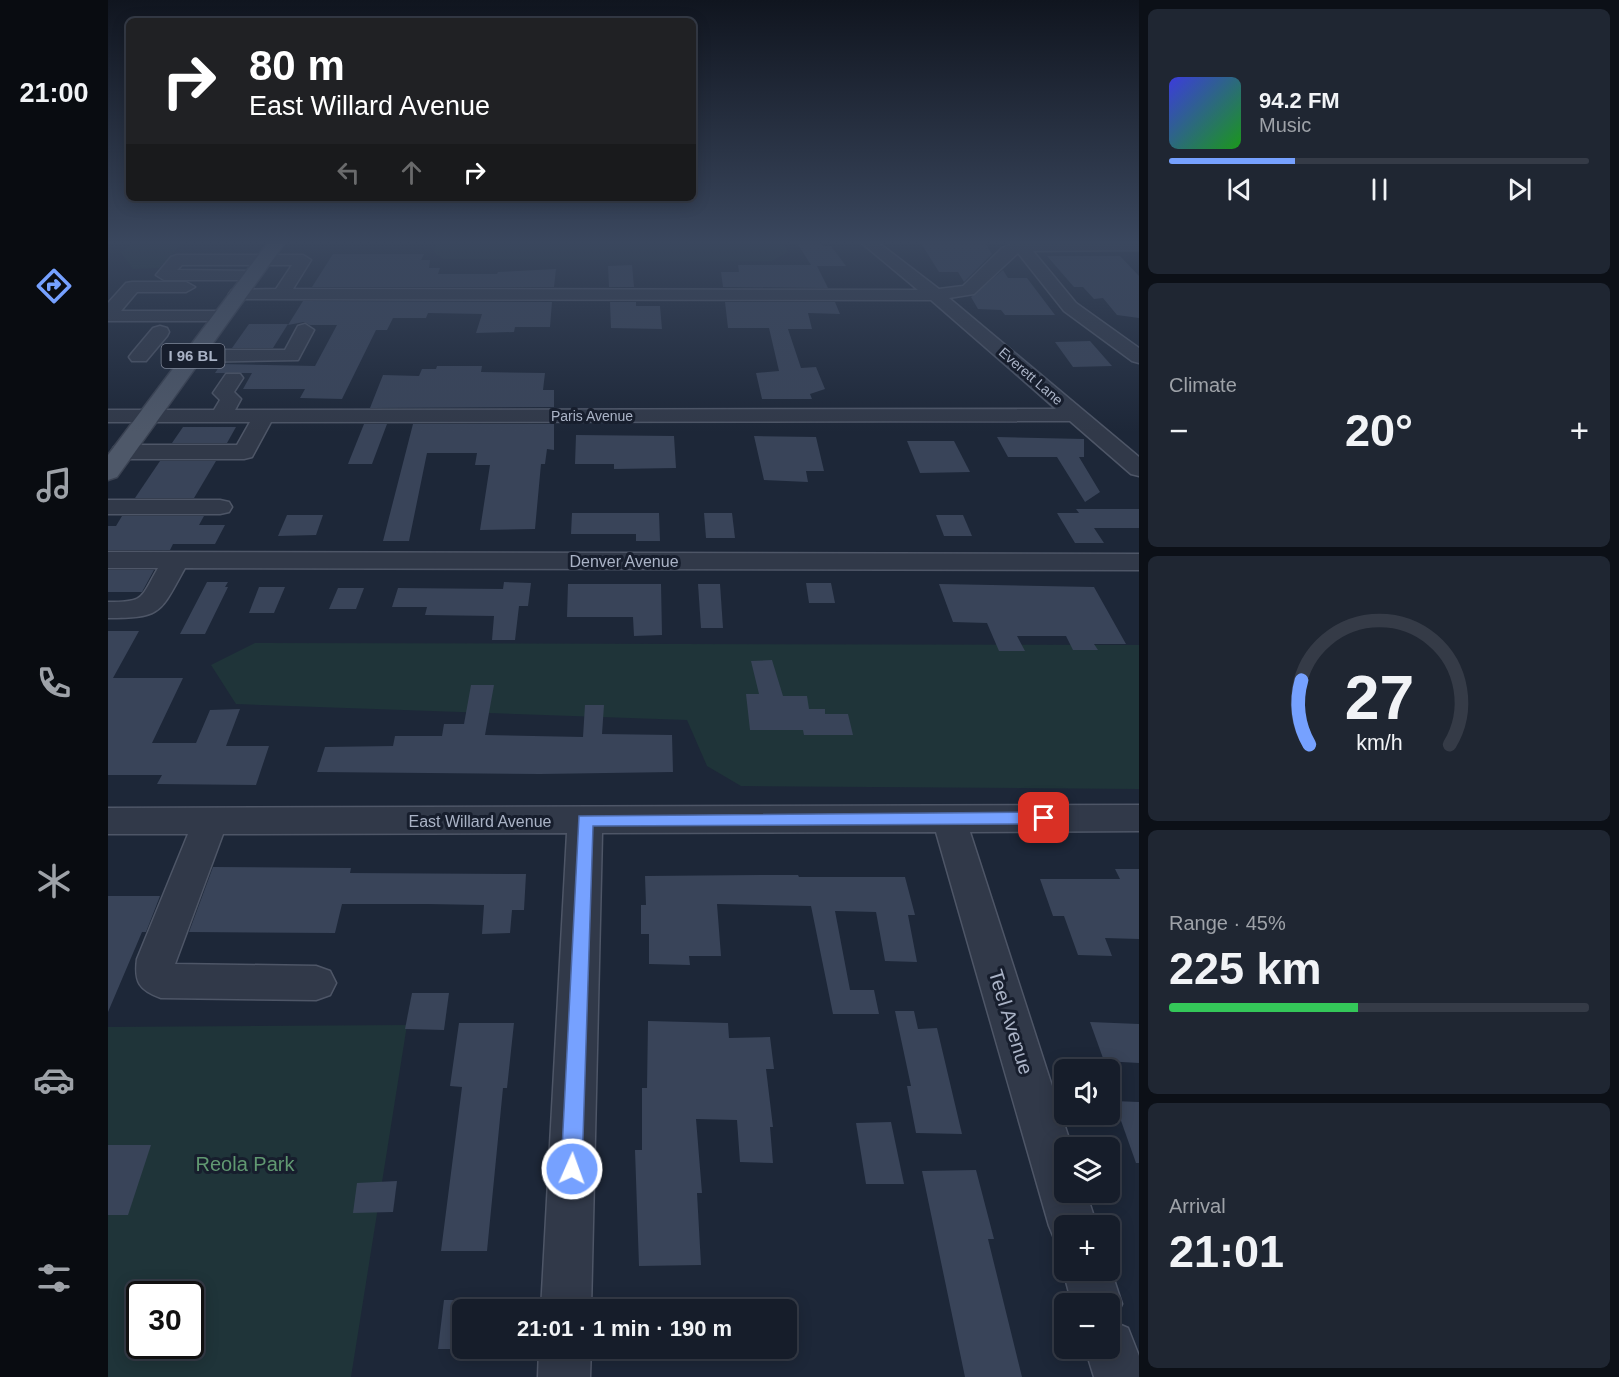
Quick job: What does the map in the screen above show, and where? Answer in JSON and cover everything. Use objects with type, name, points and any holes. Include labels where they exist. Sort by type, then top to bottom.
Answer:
[{"type":"main road","name":"I 96 BL","points":[[116,454],[148,417],[231,304]]},
{"type":"street","points":[[260,309],[268,304]]},
{"type":"street","name":"Everett Lane","points":[[946,304],[1139,470]]},
{"type":"street","points":[[1068,304],[1136,353]]},
{"type":"street","points":[[108,315],[217,324]]},
{"type":"street","points":[[108,332],[160,332],[217,324]]},
{"type":"street","points":[[193,356],[291,356],[305,330]]},
{"type":"street","points":[[139,357],[160,332]]},
{"type":"street","points":[[221,416],[231,399],[223,393],[233,378]]},
{"type":"street","name":"Paris Avenue","points":[[108,416],[1075,415]]},
{"type":"street","points":[[116,454],[244,453],[264,416]]},
{"type":"street","points":[[116,454],[240,469]]},
{"type":"street","points":[[108,507],[220,507]]},
{"type":"street","name":"Denver Avenue","points":[[108,560],[1139,562]]},
{"type":"street","points":[[108,610],[140,610],[151,604],[176,560]]},
{"type":"street","name":"Teel Avenue","points":[[950,818],[1070,1215]]},
{"type":"street","name":"East Willard Avenue","points":[[108,821],[1139,818]]},
{"type":"street","points":[[566,1299],[585,820]]},
{"type":"street","points":[[210,822],[156,959],[154,976],[161,981],[316,982]]},
{"type":"street","points":[[564,1377],[565,1359]]},
{"type":"street","points":[[1114,1359],[1119,1377]]},
{"type":"green space","points":[[255,643],[1139,645],[1139,789],[741,786],[707,766],[687,720],[236,704],[211,665]]},
{"type":"green space","name":"Reola Park","points":[[407,1025],[351,1377],[108,1377],[108,1027]]},
{"type":"building","points":[[301,304],[552,304],[550,327],[515,327],[514,332],[476,333],[482,314],[428,313],[426,318],[393,318],[387,330],[376,330],[342,399],[300,398],[305,389],[243,389],[252,373],[215,373],[221,364],[315,366],[337,325],[310,325],[304,322],[288,325]]},
{"type":"building","points":[[610,304],[660,306],[662,329],[611,328]]},
{"type":"building","points":[[725,304],[836,304],[840,314],[808,313],[812,329],[788,329],[801,368],[816,367],[825,389],[810,394],[812,399],[762,399],[756,373],[779,371],[769,328],[728,328]]},
{"type":"building","points":[[975,304],[1047,304],[1055,315],[1005,315],[1001,310],[978,309]]},
{"type":"building","points":[[1108,304],[1139,304],[1139,318],[1117,315]]},
{"type":"building","points":[[249,324],[288,324],[273,348],[232,348]]},
{"type":"building","points":[[1090,341],[1112,366],[1073,367],[1055,342]]},
{"type":"building","points":[[437,366],[482,366],[481,372],[545,373],[543,390],[554,390],[554,407],[370,408],[383,375],[419,376],[422,369],[436,369]]},
{"type":"building","points":[[364,424],[387,424],[372,464],[348,464]]},
{"type":"building","points":[[413,424],[554,424],[554,450],[547,449],[545,464],[541,464],[535,529],[480,530],[490,465],[475,465],[477,453],[427,453],[409,541],[383,541]]},
{"type":"building","points":[[183,427],[236,427],[227,443],[172,443]]},
{"type":"building","points":[[576,435],[674,436],[676,468],[614,469],[614,464],[575,464]]},
{"type":"building","points":[[754,436],[816,437],[824,471],[806,471],[808,482],[764,480]]},
{"type":"building","points":[[997,437],[1084,439],[1084,457],[1079,457],[1100,492],[1085,502],[1057,457],[1008,457]]},
{"type":"building","points":[[907,441],[954,441],[970,472],[920,473]]},
{"type":"building","points":[[160,461],[216,461],[194,498],[135,498]]},
{"type":"building","points":[[1076,509],[1139,509],[1139,528],[1094,528],[1104,543],[1075,543],[1057,513],[1079,513]]},
{"type":"building","points":[[572,513],[659,513],[660,541],[636,541],[636,534],[571,534]]},
{"type":"building","points":[[704,513],[732,513],[735,538],[706,538]]},
{"type":"building","points":[[287,515],[323,515],[316,535],[278,536]]},
{"type":"building","points":[[936,515],[963,515],[972,536],[944,536]]},
{"type":"building","points":[[122,516],[204,516],[199,525],[225,525],[215,544],[173,544],[170,550],[108,550],[108,526],[116,526]]},
{"type":"building","points":[[108,570],[154,570],[142,592],[108,592]]},
{"type":"building","points":[[207,582],[228,582],[225,587],[228,587],[205,634],[180,634]]},
{"type":"building","points":[[504,582],[531,583],[528,606],[519,606],[515,640],[492,640],[494,616],[425,615],[427,607],[392,607],[398,588],[503,589]]},
{"type":"building","points":[[806,583],[831,583],[835,603],[809,603]]},
{"type":"building","points":[[568,584],[661,584],[662,635],[634,636],[633,617],[567,617]]},
{"type":"building","points":[[698,584],[720,584],[723,628],[701,628]]},
{"type":"building","points":[[939,584],[1094,587],[1126,644],[1094,644],[1098,650],[1073,650],[1066,636],[1017,636],[1025,651],[999,651],[987,623],[953,622]]},
{"type":"building","points":[[259,587],[285,587],[274,613],[249,613]]},
{"type":"building","points":[[338,588],[364,588],[356,609],[329,609]]},
{"type":"building","points":[[108,631],[139,631],[113,678],[183,678],[152,743],[196,743],[210,710],[240,709],[226,746],[269,746],[256,785],[157,784],[162,775],[108,775]]},
{"type":"building","points":[[772,660],[783,696],[807,696],[809,709],[825,709],[825,714],[848,714],[853,735],[804,735],[803,730],[750,730],[746,694],[759,694],[751,661]]},
{"type":"building","points":[[471,685],[494,685],[485,735],[583,737],[585,705],[604,705],[602,734],[672,735],[673,772],[540,774],[317,772],[325,747],[393,746],[395,736],[442,736],[444,724],[464,724]]},
{"type":"building","points":[[213,867],[351,868],[350,873],[526,874],[524,910],[512,910],[510,933],[482,934],[484,905],[427,904],[342,904],[335,933],[189,932]]},
{"type":"building","points":[[1115,869],[1139,869],[1139,939],[1105,938],[1112,956],[1078,955],[1064,916],[1053,916],[1040,879],[1120,879]]},
{"type":"building","points":[[798,875],[799,877],[905,877],[915,915],[908,915],[917,962],[885,961],[876,912],[835,911],[850,990],[874,990],[879,1014],[833,1014],[811,906],[717,904],[721,956],[689,956],[690,965],[649,964],[649,934],[641,934],[641,905],[646,905],[645,876]]},
{"type":"building","points":[[108,896],[160,896],[146,932],[142,932],[108,1012]]},
{"type":"building","points":[[412,993],[449,993],[444,1030],[405,1029]]},
{"type":"building","points":[[895,1011],[914,1011],[918,1029],[937,1028],[962,1134],[916,1133],[907,1086],[911,1086]]},
{"type":"building","points":[[648,1021],[728,1023],[729,1038],[770,1037],[774,1069],[766,1069],[773,1127],[770,1127],[773,1163],[740,1162],[737,1120],[696,1119],[702,1193],[697,1193],[701,1265],[639,1266],[635,1150],[642,1150],[642,1088],[647,1088]]},
{"type":"building","points":[[1090,1022],[1139,1024],[1139,1063],[1120,1062],[1120,1059],[1103,1059]]},
{"type":"building","points":[[459,1023],[514,1023],[507,1088],[503,1088],[487,1251],[441,1251],[462,1087],[450,1086]]},
{"type":"building","points":[[1120,1101],[1139,1102],[1139,1163],[1136,1163],[1120,1118]]},
{"type":"building","points":[[891,1122],[904,1184],[866,1184],[856,1123]]},
{"type":"building","points":[[108,1145],[151,1145],[128,1215],[108,1215]]},
{"type":"building","points":[[976,1170],[994,1239],[988,1239],[1022,1377],[965,1377],[922,1171]]},
{"type":"building","points":[[397,1181],[393,1212],[353,1213],[357,1183]]},
{"type":"building","points":[[444,1300],[452,1300],[452,1349],[438,1349]]},
{"type":"route","points":[[572,1169],[585,820],[1044,818]]}]
